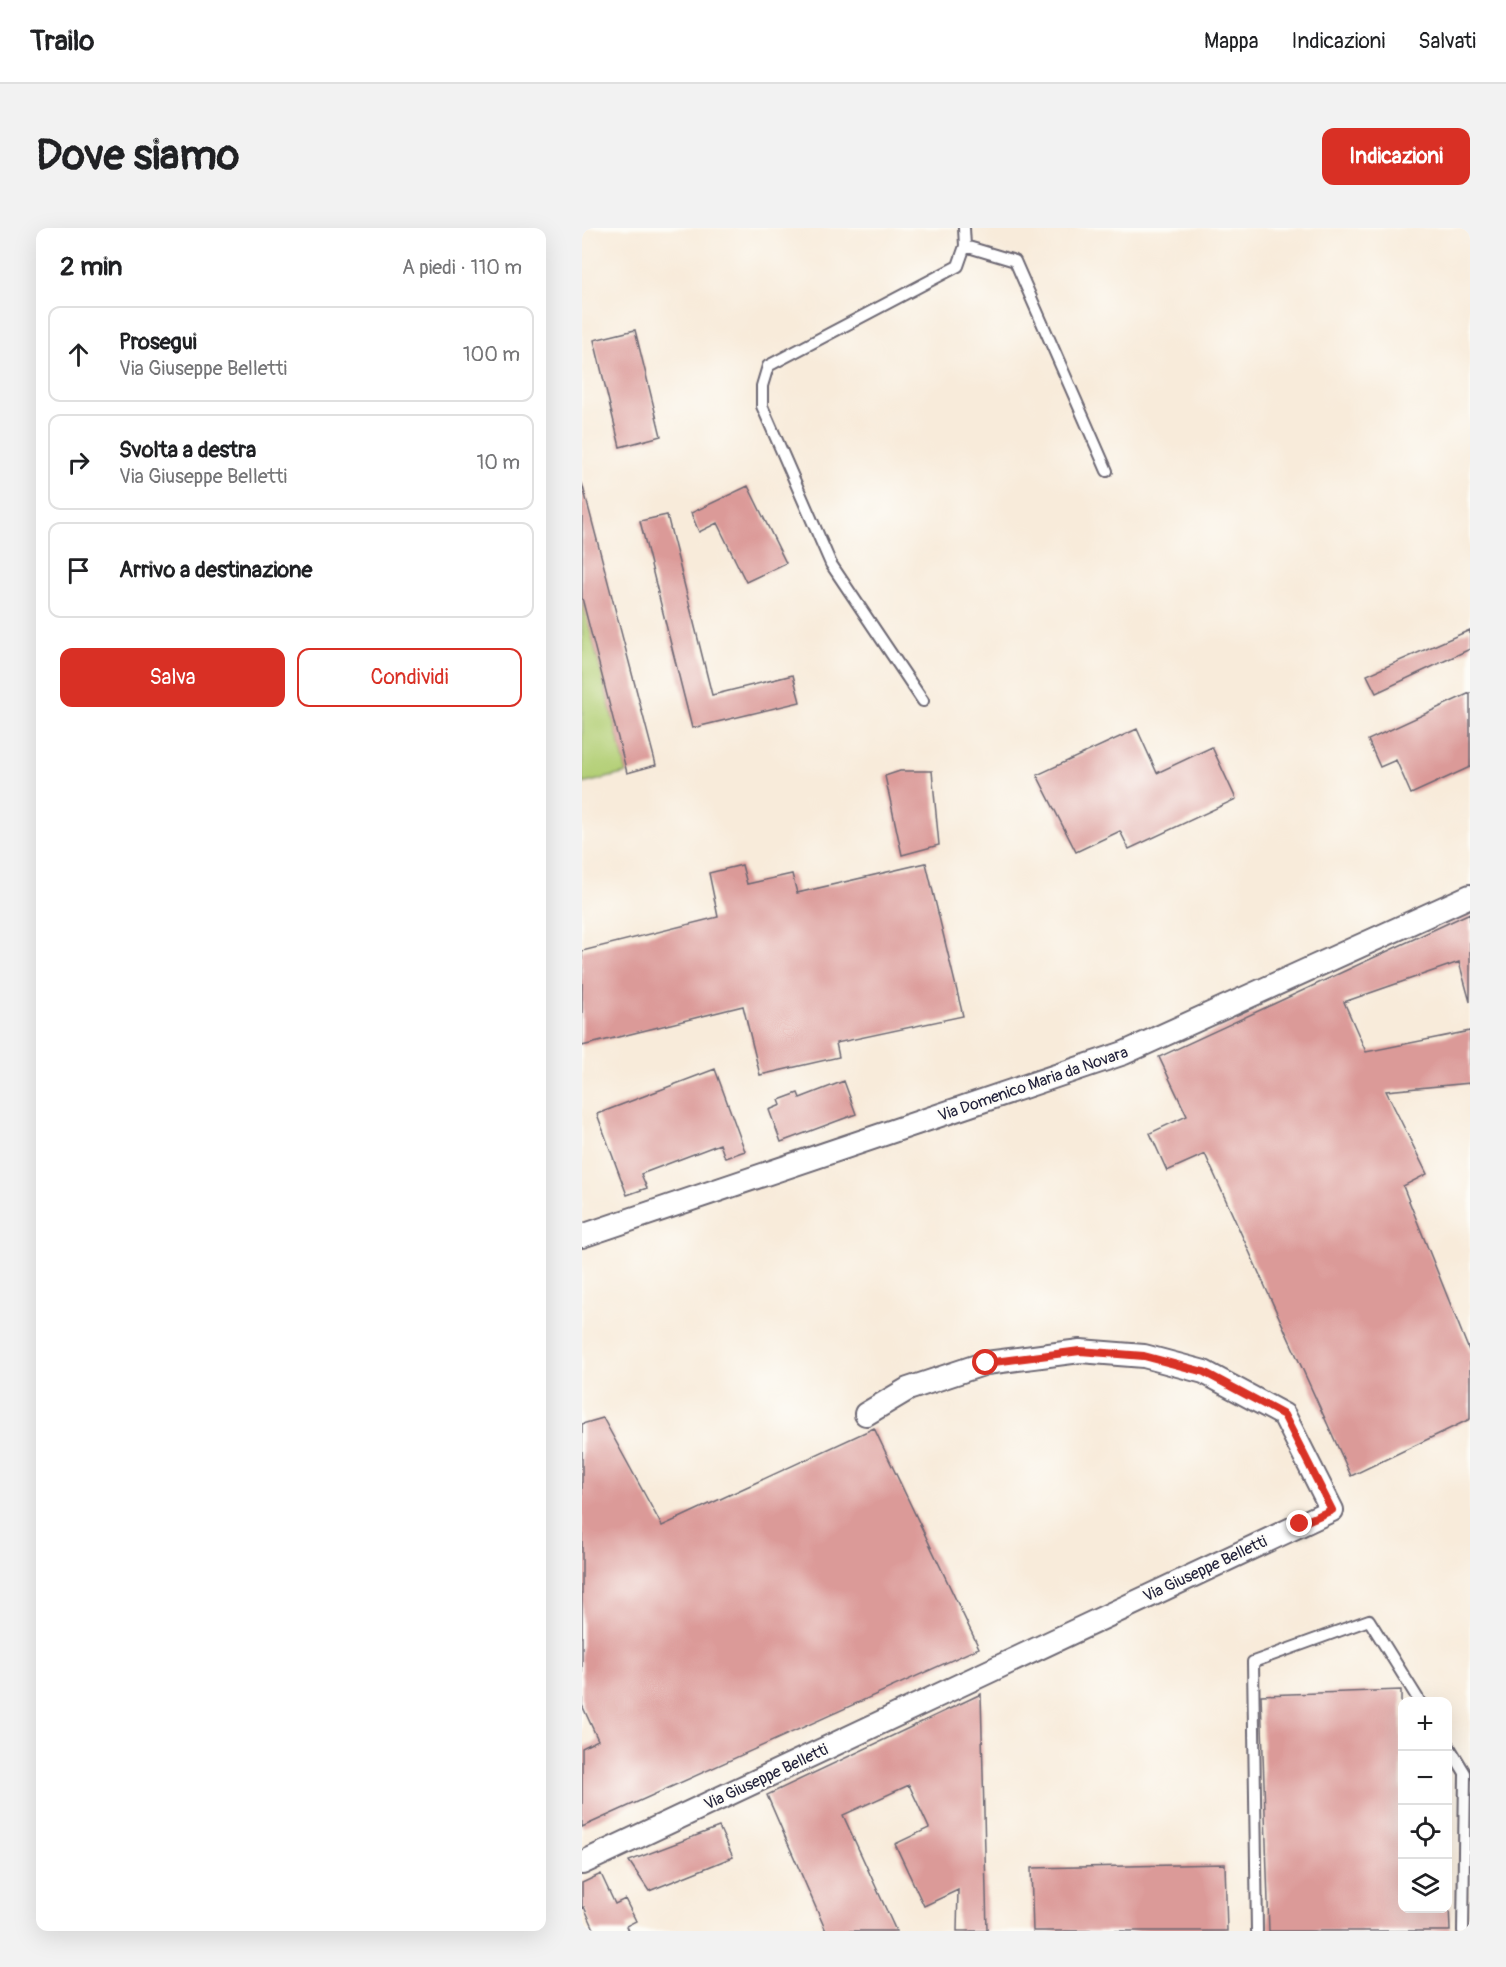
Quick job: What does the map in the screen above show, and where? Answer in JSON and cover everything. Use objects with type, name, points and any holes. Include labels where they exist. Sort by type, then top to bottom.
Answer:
[{"type":"street","name":"Via Domenico Maria da Novara","points":[[582,1236],[1124,1053],[1470,896]]},
{"type":"street","name":"Via Giuseppe Belletti","points":[[582,1863],[1332,1510],[1284,1415],[1204,1372],[1144,1356],[1080,1351],[986,1363],[908,1389],[866,1414]]},
{"type":"lane","points":[[922,701],[831,564],[762,406],[762,386],[768,366],[958,266],[965,246],[964,228]]},
{"type":"lane","points":[[965,246],[1015,261],[1107,471]]},
{"type":"lane","points":[[1257,1931],[1253,1662],[1369,1620],[1417,1697]]},
{"type":"lane","points":[[1452,1751],[1465,1773],[1463,1931]]},
{"type":"green space","points":[[582,598],[627,773],[582,784]]},
{"type":"building","points":[[635,330],[661,436],[620,447],[594,340]]},
{"type":"building","points":[[582,483],[656,765],[627,773],[582,598]]},
{"type":"building","points":[[748,486],[786,563],[746,582],[717,523],[699,532],[691,513]]},
{"type":"building","points":[[667,515],[712,695],[793,675],[800,702],[692,728],[640,521]]},
{"type":"building","points":[[1470,630],[1470,649],[1376,693],[1367,675]]},
{"type":"building","points":[[1470,693],[1470,767],[1411,794],[1396,760],[1380,767],[1368,740]]},
{"type":"building","points":[[1137,729],[1157,773],[1212,747],[1236,799],[1129,849],[1120,831],[1076,852],[1037,775]]},
{"type":"building","points":[[900,771],[932,771],[939,845],[902,855],[885,776]]},
{"type":"building","points":[[926,863],[963,1016],[836,1043],[839,1057],[760,1075],[743,1006],[582,1046],[582,951],[718,917],[709,873],[742,865],[747,884],[792,874],[797,893]]},
{"type":"building","points":[[1470,913],[1470,1002],[1459,962],[1344,1002],[1366,1052],[1470,1031],[1470,1083],[1386,1091],[1427,1174],[1403,1186],[1470,1353],[1470,1419],[1351,1476],[1205,1154],[1167,1171],[1150,1133],[1187,1116],[1159,1057]]},
{"type":"building","points":[[715,1069],[745,1151],[725,1158],[720,1144],[641,1174],[647,1188],[627,1195],[597,1114]]},
{"type":"building","points":[[844,1081],[856,1114],[781,1142],[769,1110],[781,1105],[779,1100],[798,1093],[800,1098]]},
{"type":"building","points":[[603,1418],[662,1526],[874,1428],[979,1648],[582,1827],[582,1748],[598,1740],[582,1705],[582,1424]]},
{"type":"building","points":[[1401,1690],[1401,1697],[1398,1697],[1398,1913],[1449,1913],[1450,1931],[1269,1931],[1261,1695]]},
{"type":"building","points":[[981,1694],[987,1931],[957,1931],[958,1890],[924,1906],[895,1844],[929,1828],[909,1785],[843,1815],[896,1931],[826,1931],[767,1795]]},
{"type":"building","points":[[719,1827],[733,1857],[649,1891],[629,1861]]},
{"type":"building","points":[[1225,1864],[1227,1931],[1033,1931],[1031,1868]]},
{"type":"building","points":[[601,1874],[615,1904],[625,1899],[636,1921],[626,1926],[628,1931],[595,1931],[584,1907],[582,1908],[582,1883]]},
{"type":"route","points":[[986,1363],[1080,1351],[1144,1356],[1204,1372],[1284,1415],[1332,1510],[1300,1524]]}]
